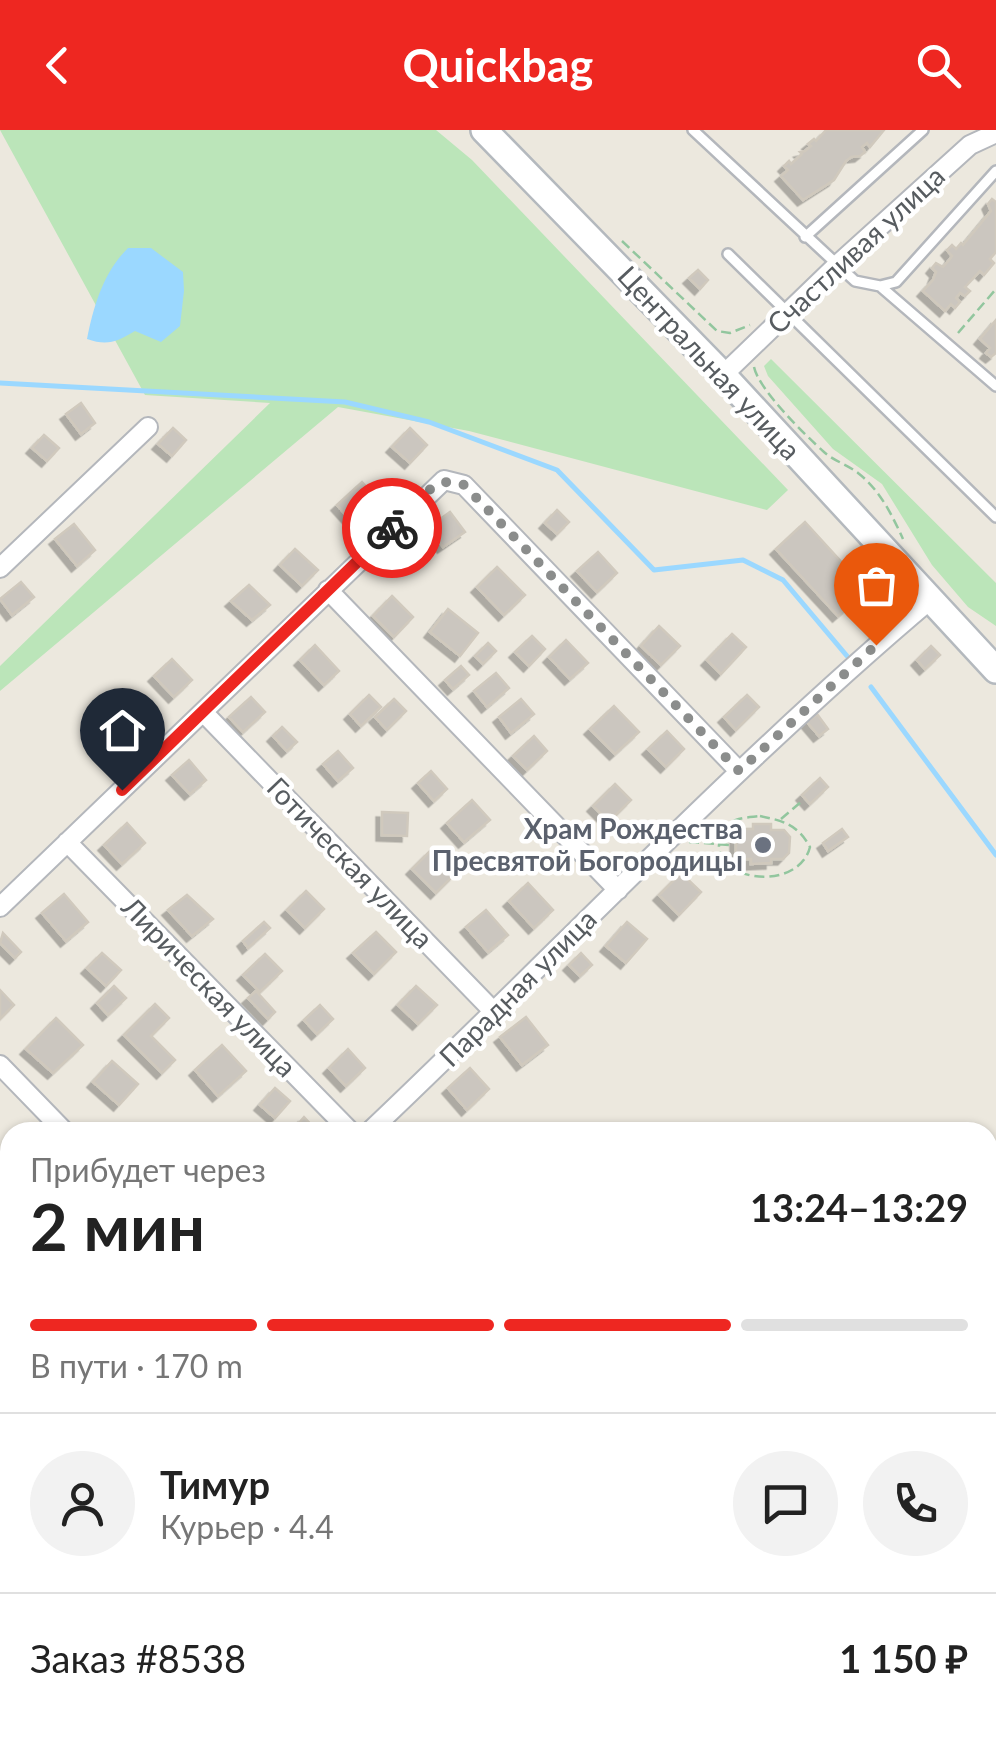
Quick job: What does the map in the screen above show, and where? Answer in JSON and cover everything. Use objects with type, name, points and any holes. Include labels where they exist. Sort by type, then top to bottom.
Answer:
[{"type":"main road","name":"Центральная улица","points":[[484,130],[722,376],[996,670]]},
{"type":"street","name":"Счастливая улица","points":[[722,376],[970,145],[996,133]]},
{"type":"street","points":[[0,568],[148,427]]},
{"type":"street","points":[[0,908],[438,482],[456,481],[464,485],[739,771]]},
{"type":"street","points":[[328,590],[618,890]]},
{"type":"street","name":"Парадная улица","points":[[380,1122],[496,1013],[739,771],[930,599]]},
{"type":"street","name":"Готическая улица","points":[[204,713],[496,1013]]},
{"type":"street","name":"Лирическая улица","points":[[67,842],[341,1122]]},
{"type":"street","points":[[0,1065],[54,1122]]},
{"type":"lane","points":[[693,130],[836,266],[854,281],[880,286],[896,282],[996,170]]},
{"type":"lane","points":[[806,237],[923,130]]},
{"type":"lane","points":[[728,254],[780,318],[996,517]]},
{"type":"lane","points":[[880,286],[996,386]]},
{"type":"path","points":[[620,239],[716,331],[730,334],[762,317],[780,318]]},
{"type":"path","points":[[963,327],[996,289]]},
{"type":"path","points":[[755,356],[754,371],[760,383],[826,454],[859,474],[888,508],[903,539]]},
{"type":"path","points":[[780,820],[801,802]]},
{"type":"path","points":[[760,816],[787,821],[803,834],[810,847],[806,860],[792,872],[771,876],[731,868],[718,845],[723,831],[736,820],[760,816]]},
{"type":"path","points":[[667,841],[728,845]]},
{"type":"green space","points":[[0,130],[436,130],[472,160],[788,490],[767,510],[469,431],[338,407],[0,691],[0,666],[270,403],[145,395]]},
{"type":"green space","points":[[771,359],[996,583],[996,626],[968,607],[932,565],[882,484],[833,449],[768,376],[764,366]]},
{"type":"water","points":[[128,248],[151,248],[183,272],[180,326],[161,342],[135,331],[112,342],[87,339],[101,290]]},
{"type":"building","points":[[826,130],[884,130],[870,147],[867,143],[862,147],[865,152],[846,161],[834,180],[803,200],[781,176],[788,170],[784,166],[789,161],[791,164]]},
{"type":"building","points":[[992,199],[996,202],[996,252],[990,259],[994,263],[965,287],[970,291],[965,296],[960,293],[955,308],[951,304],[945,311],[923,291],[933,280],[936,272],[932,268],[936,263],[943,267],[950,259],[947,250],[952,245],[956,249],[963,245],[991,211],[988,204]]},
{"type":"building","points":[[698,270],[708,280],[700,289],[689,278]]},
{"type":"building","points":[[996,320],[996,353],[991,357],[986,353],[990,348],[980,339]]},
{"type":"building","points":[[81,403],[95,423],[81,434],[66,414]]},
{"type":"building","points":[[173,428],[186,440],[172,456],[158,444]]},
{"type":"building","points":[[410,428],[427,445],[410,463],[392,447]]},
{"type":"building","points":[[44,435],[59,448],[47,461],[32,448]]},
{"type":"building","points":[[362,482],[381,503],[356,526],[337,505]]},
{"type":"building","points":[[557,510],[569,522],[557,534],[545,523]]},
{"type":"building","points":[[450,512],[465,532],[443,547],[429,527]]},
{"type":"building","points":[[805,522],[867,590],[838,616],[776,549]]},
{"type":"building","points":[[74,524],[95,550],[77,566],[55,539]]},
{"type":"building","points":[[295,549],[318,570],[302,586],[280,565]]},
{"type":"building","points":[[598,552],[617,573],[597,592],[577,571]]},
{"type":"building","points":[[497,567],[525,595],[504,615],[477,587]]},
{"type":"building","points":[[21,582],[34,597],[12,615],[0,599]]},
{"type":"building","points":[[249,585],[270,605],[252,620],[231,601]]},
{"type":"building","points":[[392,596],[413,617],[394,637],[373,616]]},
{"type":"building","points":[[448,609],[478,633],[460,656],[430,632]]},
{"type":"building","points":[[659,626],[680,646],[661,665],[641,646]]},
{"type":"building","points":[[732,634],[746,647],[721,674],[707,660]]},
{"type":"building","points":[[532,636],[545,649],[529,666],[515,652]]},
{"type":"building","points":[[566,640],[588,663],[570,679],[549,657]]},
{"type":"building","points":[[488,643],[496,651],[483,664],[475,656]]},
{"type":"building","points":[[315,645],[339,671],[324,685],[300,660]]},
{"type":"building","points":[[931,646],[940,655],[925,669],[917,660]]},
{"type":"building","points":[[172,659],[192,680],[174,697],[154,676]]},
{"type":"building","points":[[461,666],[469,675],[453,689],[445,680]]},
{"type":"building","points":[[496,673],[509,688],[487,707],[474,691]]},
{"type":"building","points":[[131,692],[143,708],[121,726],[108,711]]},
{"type":"building","points":[[369,695],[381,707],[361,726],[350,714]]},
{"type":"building","points":[[747,695],[759,707],[736,730],[724,717]]},
{"type":"building","points":[[251,697],[265,712],[243,732],[229,717]]},
{"type":"building","points":[[394,699],[406,711],[387,730],[375,717]]},
{"type":"building","points":[[521,699],[534,714],[511,733],[499,717]]},
{"type":"building","points":[[614,706],[639,732],[615,754],[590,729]]},
{"type":"building","points":[[817,714],[828,729],[819,736],[807,722]]},
{"type":"building","points":[[282,727],[297,742],[287,751],[273,736]]},
{"type":"building","points":[[667,731],[684,749],[666,767],[648,749]]},
{"type":"building","points":[[534,736],[547,751],[527,770],[513,756]]},
{"type":"building","points":[[338,751],[353,768],[338,781],[323,764]]},
{"type":"building","points":[[189,760],[206,780],[190,794],[172,775]]},
{"type":"building","points":[[431,771],[447,789],[434,801],[418,783]]},
{"type":"building","points":[[820,778],[828,787],[810,804],[802,795]]},
{"type":"building","points":[[615,784],[631,800],[609,822],[593,806]]},
{"type":"building","points":[[472,800],[490,820],[464,842],[447,823]]},
{"type":"building","points":[[382,812],[408,813],[407,836],[382,835]]},
{"type":"building","points":[[127,823],[145,843],[122,864],[104,845]]},
{"type":"building","name":"Храм Рождества Пресвятой Богородицы","points":[[753,824],[771,824],[771,830],[784,830],[790,837],[789,853],[783,859],[771,859],[771,863],[751,864],[751,859],[736,859],[736,829],[753,829]]},
{"type":"building","points":[[842,829],[848,837],[828,851],[823,843]]},
{"type":"building","points":[[430,851],[454,875],[436,893],[412,869]]},
{"type":"building","points":[[681,873],[701,892],[679,915],[659,895]]},
{"type":"building","points":[[528,883],[553,910],[534,928],[509,901]]},
{"type":"building","points":[[306,891],[324,909],[305,928],[287,910]]},
{"type":"building","points":[[64,894],[88,922],[66,941],[42,913]]},
{"type":"building","points":[[187,895],[213,919],[192,936],[168,910]]},
{"type":"building","points":[[486,910],[508,935],[488,952],[466,927]]},
{"type":"building","points":[[264,922],[270,928],[248,948],[243,941]]},
{"type":"building","points":[[627,922],[647,939],[626,963],[606,946]]},
{"type":"building","points":[[376,932],[396,952],[374,974],[353,953]]},
{"type":"building","points":[[3,933],[21,952],[15,958],[0,943]]},
{"type":"building","points":[[102,953],[121,970],[106,986],[87,968]]},
{"type":"building","points":[[581,953],[592,965],[580,976],[569,965]]},
{"type":"building","points":[[265,954],[282,971],[260,992],[243,975]]},
{"type":"building","points":[[114,986],[126,998],[108,1015],[97,1003]]},
{"type":"building","points":[[416,986],[437,1005],[418,1024],[398,1005]]},
{"type":"building","points":[[0,990],[14,1005],[0,1019]]},
{"type":"building","points":[[256,991],[275,1012],[268,1019],[248,998]]},
{"type":"building","points":[[155,1004],[169,1018],[151,1036],[175,1060],[162,1073],[124,1035]]},
{"type":"building","points":[[320,1005],[333,1019],[317,1034],[304,1020]]},
{"type":"building","points":[[526,1017],[548,1045],[522,1065],[500,1037]]},
{"type":"building","points":[[56,1018],[83,1045],[53,1073],[26,1049]]},
{"type":"building","points":[[222,1045],[246,1071],[218,1096],[195,1070]]},
{"type":"building","points":[[348,1049],[365,1068],[346,1086],[329,1068]]},
{"type":"building","points":[[112,1061],[138,1084],[119,1105],[93,1082]]},
{"type":"building","points":[[470,1068],[489,1089],[467,1110],[448,1088]]},
{"type":"building","points":[[275,1088],[290,1101],[275,1118],[260,1105]]},
{"type":"waterway","points":[[0,383],[345,402],[429,422],[557,470],[654,570],[743,560],[783,580],[847,656]]},
{"type":"waterway","points":[[871,687],[996,855]]},
{"type":"way so far","points":[[392,528],[438,482],[450,479],[464,485],[739,771],[876,645]]},
{"type":"place","name":"Храм Рождества Пресвятой Богородицы","points":[[763,845]]},
{"type":"route","points":[[122,790],[392,528]]}]
